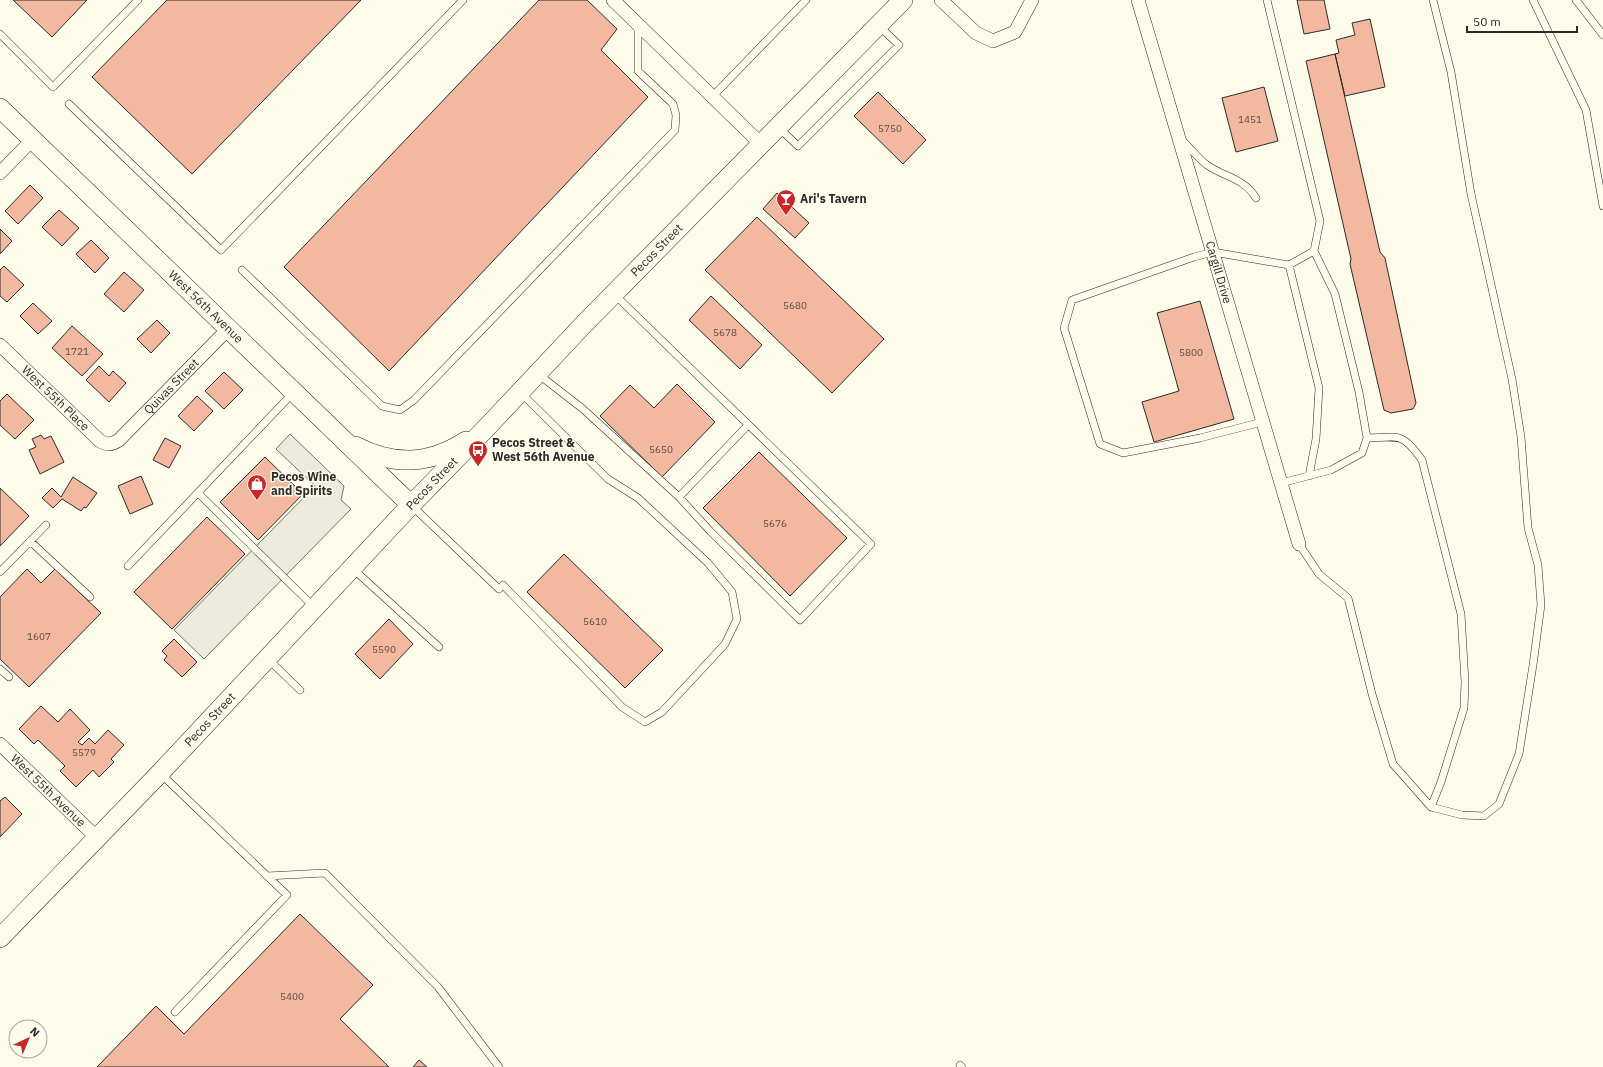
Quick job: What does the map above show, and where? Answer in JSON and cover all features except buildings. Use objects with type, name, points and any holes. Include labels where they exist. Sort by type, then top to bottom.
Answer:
[{"type":"main road","name":"Pecos Street","points":[[0,938],[160,773],[410,506],[897,3]]},
{"type":"main road","name":"West 56th Avenue","points":[[0,108],[410,506]]},
{"type":"main road","points":[[343,440],[377,456],[396,460],[413,460],[439,455],[453,449],[490,424]]},
{"type":"street","points":[[613,0],[761,144]]},
{"type":"street","points":[[941,0],[976,33],[994,41],[1015,32],[1032,0]]},
{"type":"street","name":"Cargill Drive","points":[[1138,0],[1299,544]]},
{"type":"street","points":[[0,173],[32,140]]},
{"type":"street","name":"Quivas Street","points":[[115,443],[228,329]]},
{"type":"street","name":"West 55th Place","points":[[0,344],[104,444],[115,443]]},
{"type":"street","name":"West 55th Avenue","points":[[0,744],[97,838]]},
{"type":"lane","points":[[0,34],[54,87],[138,0]]},
{"type":"lane","points":[[69,104],[220,250],[463,0]]},
{"type":"lane","points":[[712,96],[806,0]]},
{"type":"lane","points":[[1267,0],[1320,221],[1314,251],[1336,294],[1368,438],[1362,453],[1331,470],[1281,483]]},
{"type":"lane","points":[[1299,544],[1319,574],[1348,598],[1372,694],[1393,764],[1431,807],[1462,815],[1484,816],[1498,804],[1519,754],[1541,605],[1538,565],[1528,528],[1521,437],[1512,379],[1471,194],[1451,72],[1433,0]]},
{"type":"lane","points":[[1533,0],[1586,110],[1603,206]]},
{"type":"lane","points":[[1576,0],[1603,34]]},
{"type":"lane","points":[[778,127],[798,146],[899,45],[878,24]]},
{"type":"lane","points":[[242,270],[382,406],[400,410],[420,395],[675,130],[676,115],[673,104],[638,71],[638,25]]},
{"type":"lane","points":[[1179,137],[1206,165],[1251,188],[1256,198]]},
{"type":"lane","points":[[1262,422],[1200,438],[1123,453],[1100,444],[1064,328],[1072,300],[1194,257],[1213,252],[1289,265],[1314,251]]},
{"type":"lane","points":[[1289,265],[1319,388],[1316,439],[1309,476]]},
{"type":"lane","points":[[537,374],[583,409],[679,497],[710,531],[800,620],[871,544],[614,294]]},
{"type":"lane","points":[[410,506],[501,587],[622,707],[645,722],[662,712],[725,644],[737,618],[732,592],[708,563],[638,498],[608,479],[520,392]]},
{"type":"lane","points":[[128,566],[294,393]]},
{"type":"lane","points":[[679,497],[748,425]]},
{"type":"lane","points":[[1368,438],[1399,437],[1410,443],[1422,460],[1461,614],[1465,682],[1464,708],[1441,782],[1431,807]]},
{"type":"lane","points":[[198,493],[315,608]]},
{"type":"lane","points":[[0,572],[46,525]]},
{"type":"lane","points":[[30,541],[90,597]]},
{"type":"lane","points":[[352,568],[439,647]]},
{"type":"lane","points":[[267,658],[300,690]]},
{"type":"lane","points":[[0,669],[9,677]]},
{"type":"lane","points":[[160,773],[287,895],[175,1012]]},
{"type":"lane","points":[[267,876],[324,873],[438,987],[499,1067]]},
{"type":"shaded area","points":[[290,434],[344,486],[341,500],[351,509],[204,659],[174,630],[315,486],[276,449]]},
{"type":"place","name":"Ari's Tavern","points":[[786,216]]},
{"type":"place","name":"Pecos Street & West 56th Avenue","points":[[478,467]]},
{"type":"place","name":"Pecos Wine and Spirits","points":[[257,501]]}]
